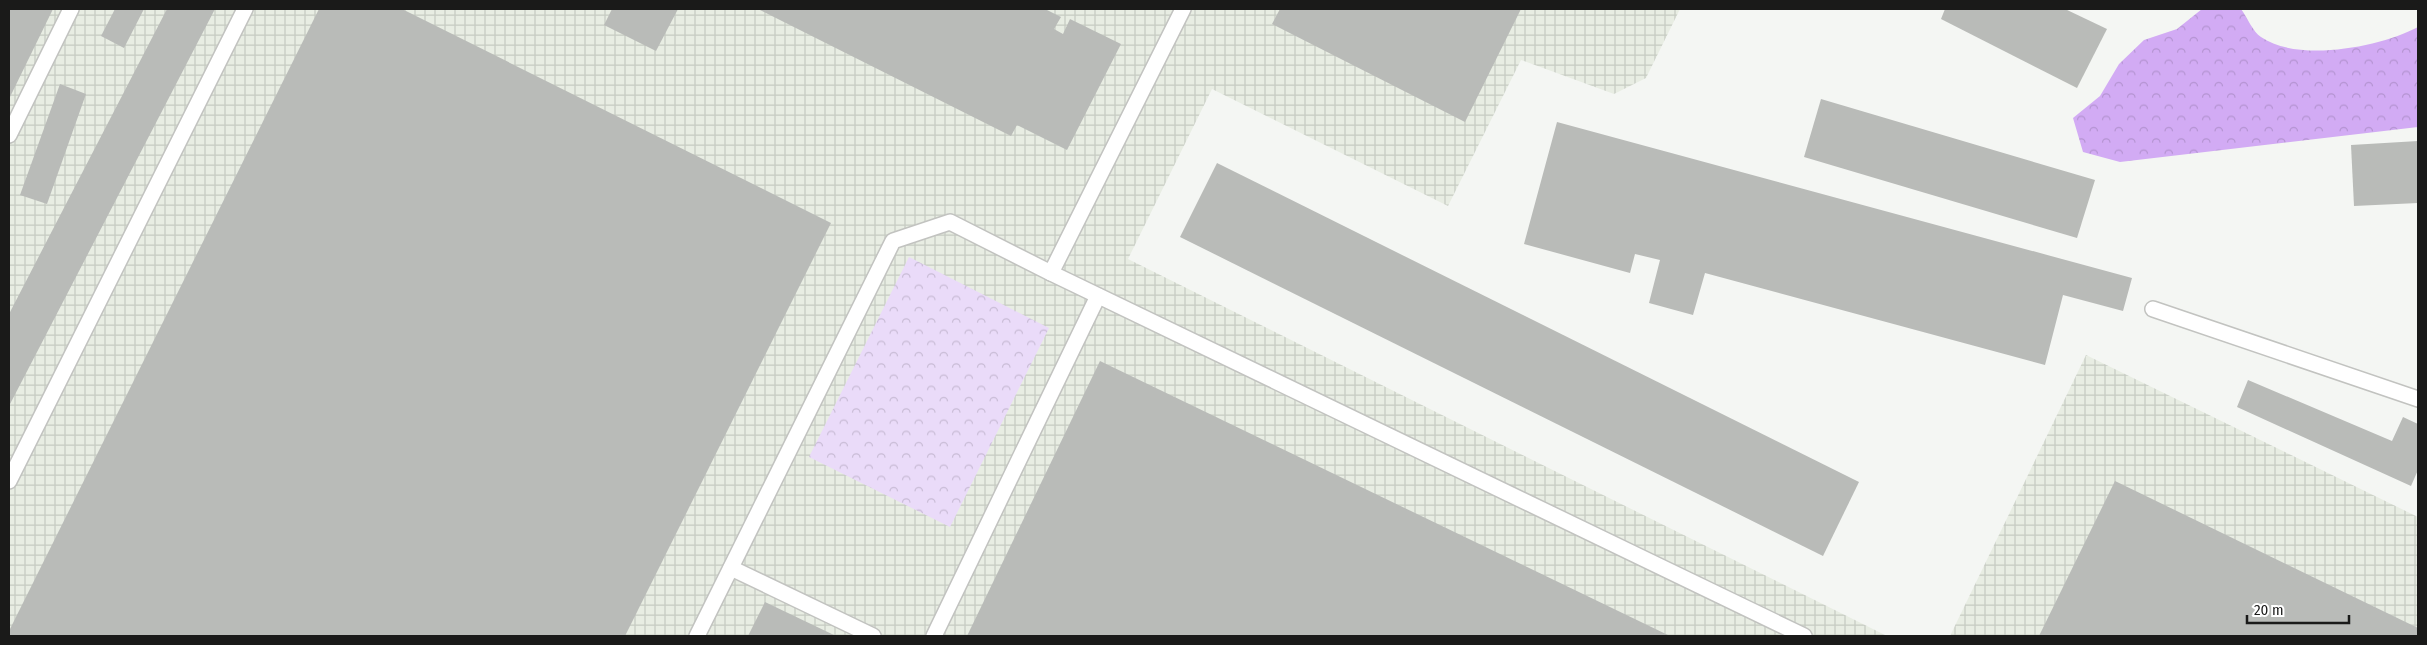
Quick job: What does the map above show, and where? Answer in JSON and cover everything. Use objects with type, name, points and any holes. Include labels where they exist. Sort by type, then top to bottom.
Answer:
[{"type":"lane","points":[[9,135],[71,9]]},
{"type":"lane","points":[[9,481],[245,9]]},
{"type":"lane","points":[[1051,273],[1183,9]]},
{"type":"lane","points":[[697,636],[893,241],[950,222],[1098,296],[1804,636]]},
{"type":"lane","points":[[934,636],[1098,296]]},
{"type":"lane","points":[[2153,309],[2418,399]]},
{"type":"lane","points":[[731,568],[873,636]]},
{"type":"shaded area","points":[[9,9],[1680,9],[1646,78],[1614,94],[1521,60],[1448,206],[1212,89],[1128,259],[1887,636],[9,636]]},
{"type":"shaded area","points":[[2086,355],[2418,517],[2418,636],[1950,636]]},
{"type":"green space","points":[[2202,9],[2241,9],[2261,37],[2277,45],[2317,51],[2362,46],[2383,41],[2418,27],[2418,127],[2120,162],[2083,152],[2073,118],[2100,96],[2119,64],[2144,40],[2177,29]]},
{"type":"green space","points":[[909,257],[1049,328],[950,527],[809,457]]},
{"type":"building","points":[[9,9],[53,9],[9,99]]},
{"type":"building","points":[[115,9],[144,9],[124,48],[101,36]]},
{"type":"building","points":[[167,9],[215,9],[9,406],[9,314]]},
{"type":"building","points":[[319,9],[402,9],[831,223],[625,636],[9,636],[9,631]]},
{"type":"building","points":[[612,9],[678,9],[656,51],[604,25]]},
{"type":"building","points":[[758,9],[1045,9],[1061,17],[1054,29],[1063,34],[1070,19],[1121,44],[1067,150],[1017,125],[1011,136]]},
{"type":"building","points":[[1280,9],[1521,9],[1465,122],[1272,24]]},
{"type":"building","points":[[1945,9],[2065,9],[2107,29],[2077,88],[1941,19]]},
{"type":"building","points":[[60,84],[86,94],[47,204],[20,195]]},
{"type":"building","points":[[1821,99],[2095,180],[2077,238],[1804,157]]},
{"type":"building","points":[[1557,122],[2132,278],[2123,311],[2063,295],[2045,365],[1705,273],[1693,315],[1649,303],[1660,260],[1635,254],[1630,273],[1524,244]]},
{"type":"building","points":[[2418,141],[2418,203],[2354,206],[2351,145]]},
{"type":"building","points":[[1217,163],[1859,482],[1823,556],[1180,237]]},
{"type":"building","points":[[1100,361],[1670,636],[967,636]]},
{"type":"building","points":[[2248,380],[2392,441],[2403,417],[2418,424],[2418,470],[2411,486],[2237,407]]},
{"type":"building","points":[[2115,481],[2418,628],[2418,636],[2039,636]]},
{"type":"building","points":[[765,602],[836,636],[748,636]]}]
